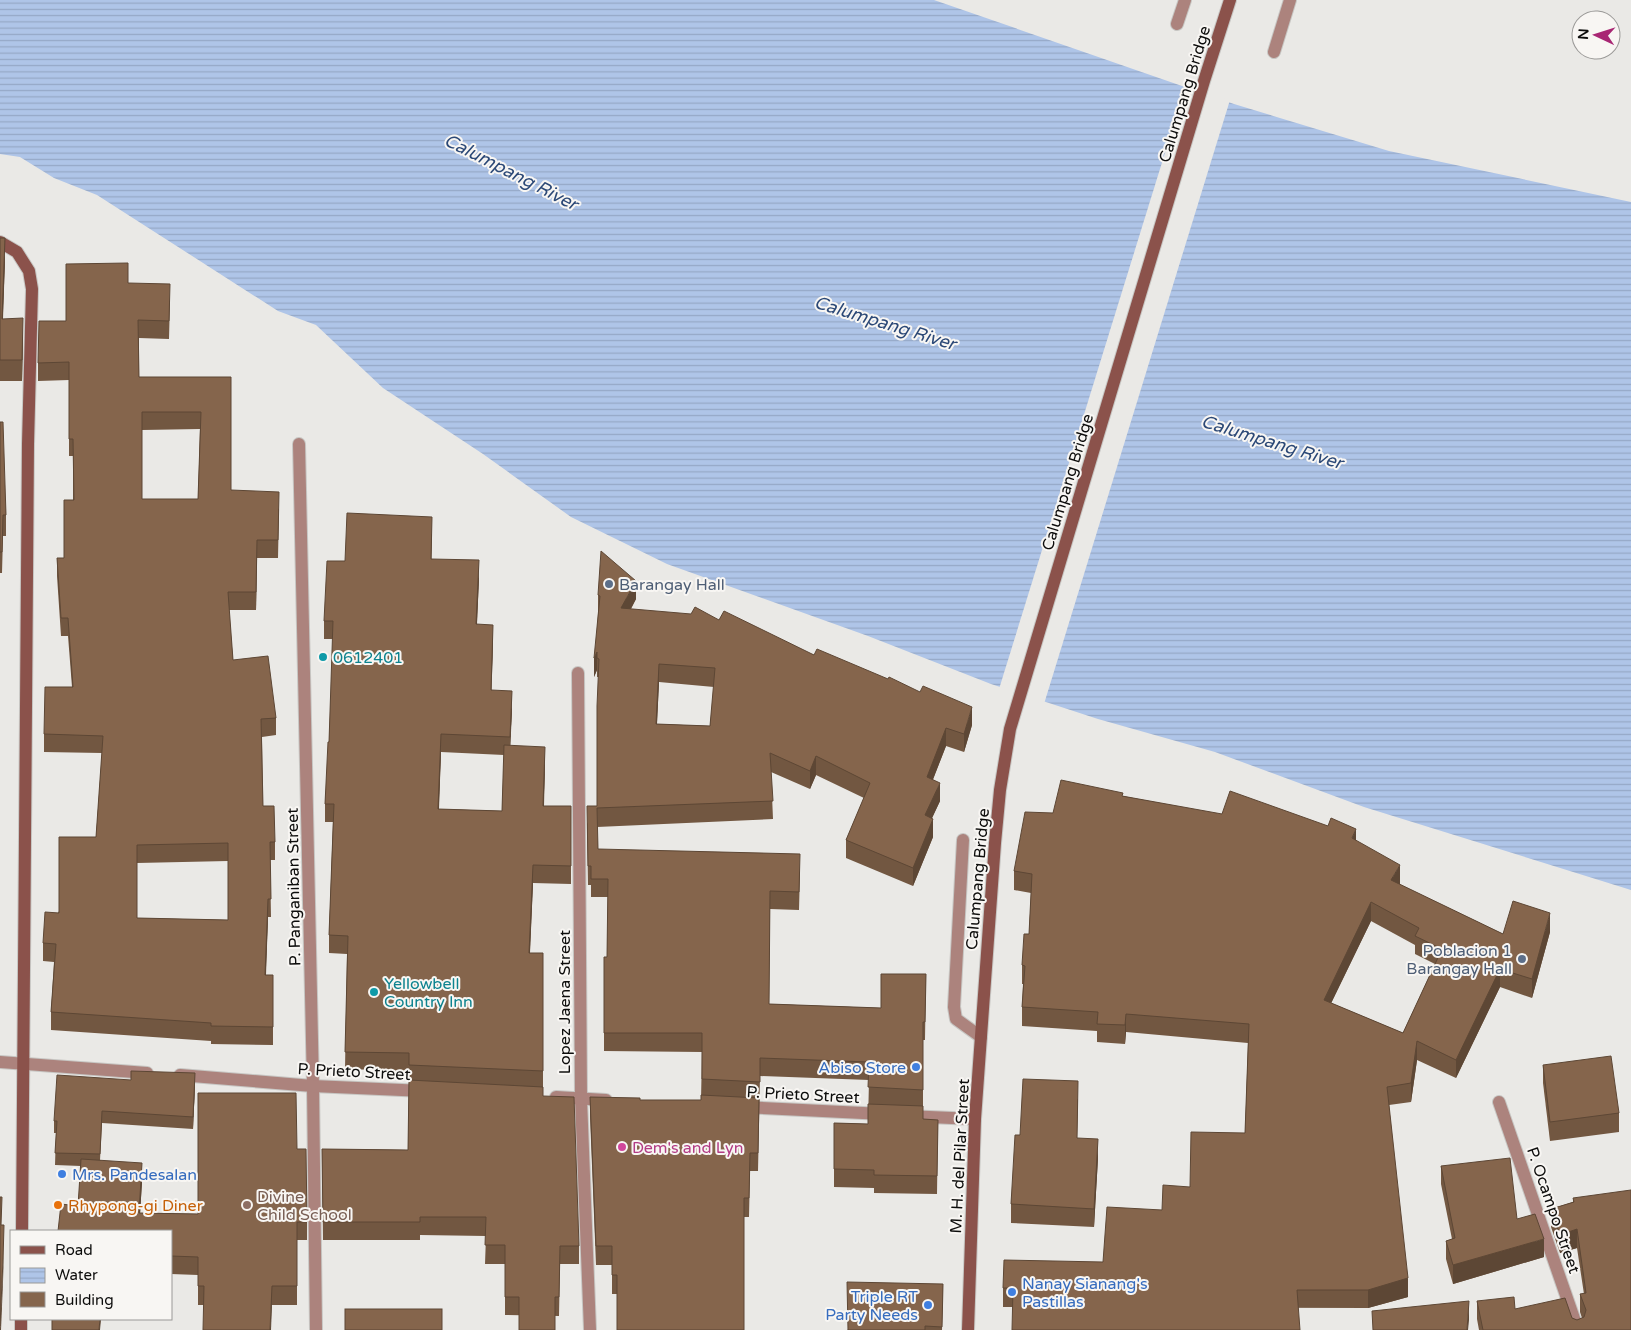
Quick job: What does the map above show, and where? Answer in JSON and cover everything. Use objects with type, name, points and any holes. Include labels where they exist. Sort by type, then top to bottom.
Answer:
[{"type":"main road","name":"Calumpang Bridge","points":[[985,983],[1000,790],[1010,729],[1204,80],[1230,0]]},
{"type":"main road","points":[[0,242],[17,252],[30,271],[32,290],[28,464],[22,1230]]},
{"type":"main road","name":"M. H. del Pilar Street","points":[[968,1330],[975,1119],[985,983]]},
{"type":"street","points":[[1177,24],[1185,0]]},
{"type":"street","points":[[1274,52],[1290,0]]},
{"type":"street","name":"P. Panganiban Street","points":[[299,444],[313,1086],[316,1330]]},
{"type":"street","name":"Lopez Jaena Street","points":[[578,673],[581,1099],[590,1330]]},
{"type":"street","points":[[963,840],[954,1007],[956,1019],[981,1037]]},
{"type":"street","name":"P. Prieto Street","points":[[0,1062],[313,1086],[432,1091]]},
{"type":"street","points":[[542,1097],[621,1101]]},
{"type":"street","name":"P. Ocampo Street","points":[[1499,1102],[1578,1330]]},
{"type":"street","name":"P. Prieto Street","points":[[729,1106],[975,1119]]},
{"type":"water","name":"Calumpang River","points":[[0,0],[934,0],[1234,104],[1389,151],[1631,202],[1631,890],[1364,807],[1215,752],[1098,719],[991,684],[868,636],[667,564],[571,517],[483,454],[383,388],[316,325],[278,311],[97,195],[54,178],[20,157],[0,154]]},
{"type":"pier","points":[[1186,85],[1230,100],[1044,704],[999,689]]},
{"type":"building","points":[[0,238],[5,238],[2,319],[23,318],[22,360],[0,360]]},
{"type":"building","points":[[128,263],[128,283],[170,284],[169,321],[138,320],[139,377],[231,377],[231,490],[279,492],[278,540],[257,540],[256,592],[228,592],[233,660],[268,656],[276,718],[261,719],[263,806],[274,806],[275,842],[270,842],[271,899],[268,899],[265,975],[273,975],[273,1027],[211,1026],[211,1023],[51,1012],[56,944],[43,943],[45,912],[59,913],[59,837],[96,837],[103,736],[44,734],[45,687],[73,687],[68,618],[61,618],[57,558],[64,558],[64,500],[74,500],[73,439],[69,439],[69,362],[38,363],[39,321],[66,321],[66,264]],"holes":[[[142,412],[201,412],[198,499],[142,499]],[[228,843],[228,920],[137,918],[137,845]]]},
{"type":"building","points":[[0,422],[3,422],[6,515],[3,515],[2,552],[0,552]]},
{"type":"building","points":[[347,513],[432,517],[431,559],[479,560],[476,624],[493,625],[491,690],[512,691],[510,737],[441,734],[438,809],[502,811],[504,745],[545,747],[543,806],[571,806],[571,866],[533,865],[529,953],[543,953],[543,1071],[409,1065],[409,1053],[345,1052],[348,936],[329,935],[334,804],[325,804],[333,621],[324,621],[327,561],[345,561]]},
{"type":"building","points":[[601,551],[636,581],[621,608],[691,614],[695,607],[719,620],[724,611],[814,655],[817,649],[888,679],[889,677],[920,692],[923,686],[972,707],[964,734],[946,728],[927,777],[940,783],[925,815],[933,819],[913,868],[846,840],[870,783],[816,756],[810,771],[770,753],[773,801],[597,808],[598,849],[800,854],[799,892],[770,891],[769,1004],[881,1008],[881,974],[926,974],[925,1022],[923,1022],[923,1090],[868,1087],[869,1062],[760,1058],[760,1082],[702,1079],[702,1033],[604,1033],[604,957],[607,957],[608,879],[591,879],[591,866],[588,866],[587,806],[597,806],[599,659],[597,658],[597,652],[594,658],[600,596],[598,595]],"holes":[[[659,664],[715,668],[710,726],[656,724]]]},
{"type":"building","points":[[1061,780],[1123,793],[1122,796],[1222,814],[1230,791],[1328,826],[1331,818],[1356,829],[1352,838],[1400,865],[1391,880],[1503,934],[1513,901],[1550,913],[1532,979],[1500,969],[1456,1060],[1417,1041],[1411,1083],[1387,1087],[1408,1278],[1368,1290],[1297,1290],[1300,1330],[1012,1330],[1013,1288],[1003,1288],[1004,1260],[1103,1262],[1107,1207],[1162,1210],[1163,1185],[1190,1187],[1191,1132],[1245,1133],[1249,1024],[1126,1014],[1125,1025],[1097,1024],[1098,1012],[1022,1007],[1025,966],[1022,965],[1024,934],[1029,934],[1032,874],[1014,871],[1025,812],[1053,813]],"holes":[[[1371,902],[1419,928],[1415,936],[1442,949],[1403,1033],[1324,1000]]]},
{"type":"building","points":[[1611,1056],[1619,1113],[1550,1122],[1543,1065]]},
{"type":"building","points":[[131,1071],[195,1073],[193,1117],[102,1111],[100,1154],[55,1153],[57,1121],[54,1121],[57,1075],[131,1080]]},
{"type":"building","points":[[1023,1079],[1078,1081],[1077,1138],[1098,1139],[1094,1209],[1011,1204],[1015,1135],[1020,1135]]},
{"type":"building","points":[[409,1080],[543,1087],[543,1096],[574,1097],[579,1246],[560,1246],[559,1297],[555,1297],[555,1330],[519,1330],[519,1297],[505,1297],[505,1245],[485,1245],[486,1217],[420,1217],[420,1222],[323,1222],[322,1149],[408,1150]]},
{"type":"building","name":"Divine Child School","points":[[198,1093],[296,1093],[297,1149],[306,1149],[307,1222],[297,1222],[297,1286],[272,1286],[270,1330],[203,1330],[204,1286],[198,1286],[198,1257],[172,1256],[172,1230],[58,1230],[61,1204],[78,1206],[81,1159],[142,1163],[139,1213],[198,1214]]},
{"type":"building","points":[[701,1095],[759,1098],[758,1153],[750,1153],[749,1198],[744,1198],[744,1330],[617,1330],[617,1275],[612,1275],[612,1246],[596,1246],[590,1097],[640,1098],[640,1100],[701,1100]]},
{"type":"building","points":[[868,1104],[923,1106],[923,1119],[938,1120],[937,1176],[874,1175],[874,1170],[834,1169],[834,1123],[868,1124]]},
{"type":"building","points":[[1510,1158],[1517,1219],[1535,1214],[1544,1239],[1453,1265],[1446,1241],[1455,1238],[1441,1166]]},
{"type":"building","points":[[1631,1190],[1631,1330],[1483,1330],[1477,1301],[1514,1297],[1515,1309],[1565,1298],[1572,1318],[1577,1320],[1584,1317],[1586,1310],[1580,1294],[1586,1293],[1577,1229],[1560,1235],[1551,1209],[1574,1202],[1573,1198]]},
{"type":"building","points":[[0,1197],[2,1197],[1,1225],[4,1225],[0,1326]]},
{"type":"building","points":[[847,1282],[943,1284],[942,1327],[925,1326],[925,1330],[848,1330]]},
{"type":"building","points":[[1469,1301],[1467,1330],[1373,1330],[1372,1311]]},
{"type":"building","points":[[345,1309],[442,1309],[442,1330],[345,1330]]},
{"type":"building","points":[[52,1320],[100,1320],[99,1330],[52,1330]]},
{"type":"place","name":"Barangay Hall","points":[[609,584]]},
{"type":"place","name":"0612401","points":[[323,657]]},
{"type":"place","name":"Poblacion 1 Barangay Hall","points":[[1522,959]]},
{"type":"place","name":"Yellowbell Country Inn","points":[[374,992]]},
{"type":"place","name":"Abiso Store","points":[[916,1067]]},
{"type":"place","name":"Dem's and Lyn","points":[[622,1147]]},
{"type":"place","name":"Mrs. Pandesalan","points":[[62,1174]]},
{"type":"place","name":"Rhypong-gi Diner","points":[[58,1205]]},
{"type":"place","name":"Divine Child School","points":[[247,1205]]},
{"type":"place","name":"Nanay Sianang's Pastillas","points":[[1012,1292]]},
{"type":"place","name":"Triple RT Party Needs","points":[[928,1305]]}]
